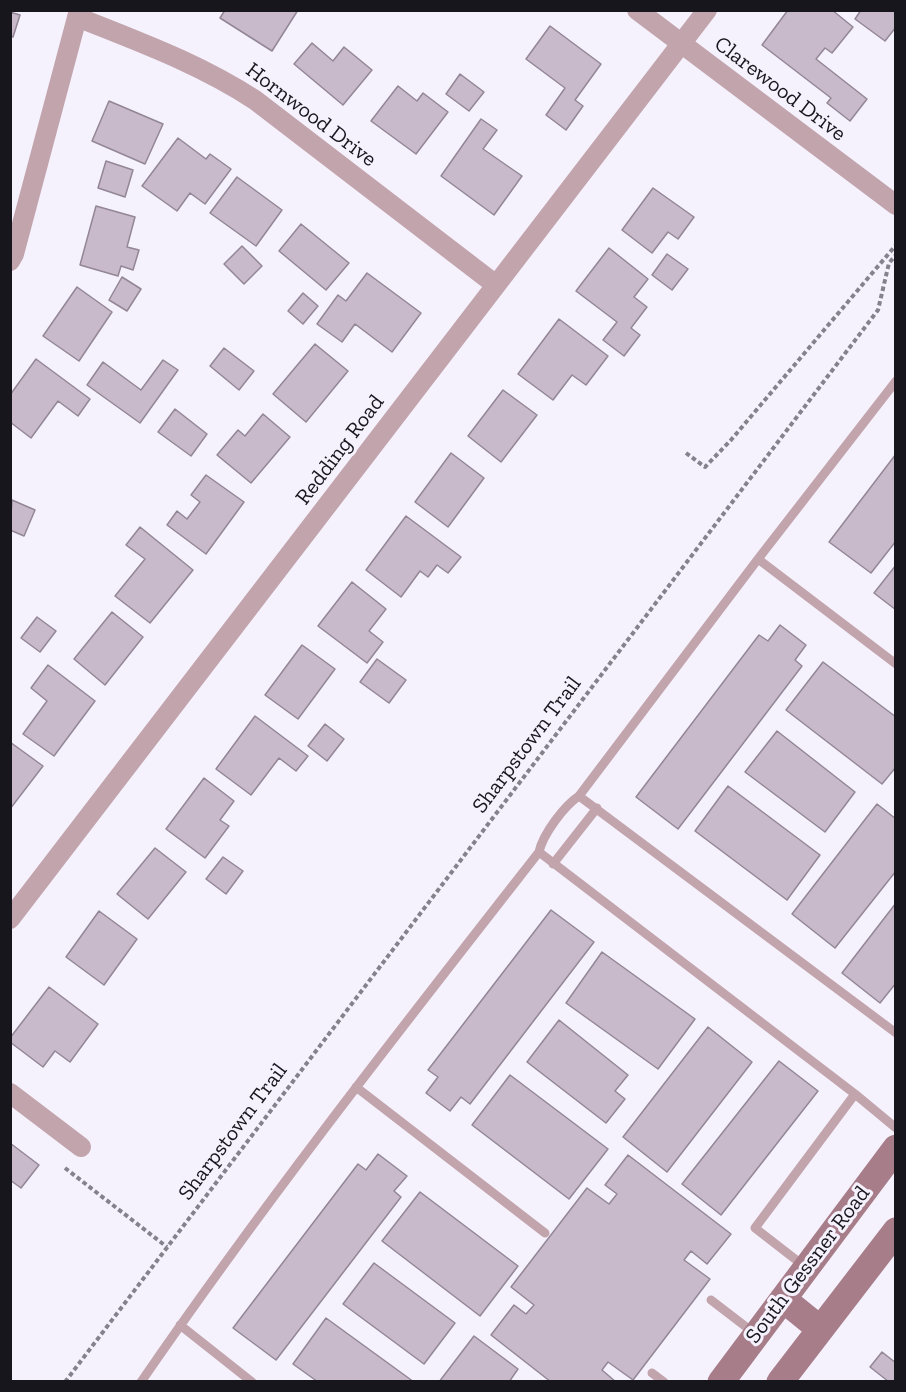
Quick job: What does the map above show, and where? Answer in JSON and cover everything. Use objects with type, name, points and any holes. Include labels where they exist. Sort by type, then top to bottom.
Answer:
[{"type":"main road","name":"South Gessner Road","points":[[721,1382],[896,1148]]},
{"type":"main road","points":[[787,1379],[820,1329],[896,1231]]},
{"type":"main road","points":[[783,1299],[820,1329]]},
{"type":"street","name":"Clarewood Drive","points":[[637,10],[896,205]]},
{"type":"street","name":"Redding Road","points":[[10,918],[707,10]]},
{"type":"street","points":[[10,261],[14,254],[78,14]]},
{"type":"street","name":"Hornwood Drive","points":[[78,14],[190,63],[224,80],[255,100],[496,285]]},
{"type":"street","points":[[10,1093],[81,1147]]},
{"type":"lane","points":[[141,1382],[180,1325],[356,1087],[538,852],[542,840],[572,801],[579,796],[896,381]]},
{"type":"lane","points":[[758,559],[896,664]]},
{"type":"lane","points":[[579,796],[896,1033]]},
{"type":"lane","points":[[554,864],[597,808]]},
{"type":"lane","points":[[538,852],[855,1094],[896,1128]]},
{"type":"lane","points":[[356,1087],[545,1233]]},
{"type":"lane","points":[[806,1268],[755,1228],[855,1094]]},
{"type":"lane","points":[[711,1300],[756,1335]]},
{"type":"lane","points":[[180,1325],[252,1382]]},
{"type":"lane","points":[[652,1372],[664,1382]]},
{"type":"path","points":[[686,453],[705,467],[731,441],[896,245]]},
{"type":"path","name":"Sharpstown Trail","points":[[65,1382],[878,310],[889,263],[896,255]]},
{"type":"path","points":[[65,1168],[167,1247]]},
{"type":"building","points":[[225,10],[298,10],[272,51],[220,18]]},
{"type":"building","points":[[788,10],[832,10],[853,27],[832,53],[825,48],[816,59],[867,99],[850,121],[827,103],[831,98],[762,45]]},
{"type":"building","points":[[861,10],[896,10],[896,27],[885,41],[855,19]]},
{"type":"building","points":[[10,12],[20,15],[13,37],[10,36]]},
{"type":"building","points":[[550,26],[601,64],[575,100],[583,106],[566,130],[546,115],[565,88],[526,59]]},
{"type":"building","points":[[312,43],[333,61],[344,47],[372,70],[343,105],[294,64]]},
{"type":"building","points":[[460,74],[484,92],[469,111],[446,94]]},
{"type":"building","points":[[398,86],[417,101],[423,93],[448,112],[416,154],[371,121]]},
{"type":"building","points":[[109,101],[163,124],[145,164],[92,141]]},
{"type":"building","points":[[481,119],[497,130],[483,149],[522,176],[494,215],[441,176]]},
{"type":"building","points":[[178,138],[206,159],[210,154],[231,169],[205,204],[190,193],[177,211],[142,186]]},
{"type":"building","points":[[106,161],[133,170],[125,197],[98,188]]},
{"type":"building","points":[[237,177],[282,210],[256,246],[210,213]]},
{"type":"building","points":[[653,188],[694,217],[678,239],[668,232],[652,253],[622,230]]},
{"type":"building","points":[[96,206],[135,217],[127,247],[139,250],[133,270],[121,266],[118,276],[80,265]]},
{"type":"building","points":[[301,224],[349,263],[326,290],[279,251]]},
{"type":"building","points":[[242,246],[262,266],[244,284],[224,264]]},
{"type":"building","points":[[609,248],[648,279],[634,297],[647,307],[631,328],[640,335],[624,356],[603,340],[617,322],[576,291]]},
{"type":"building","points":[[667,254],[688,269],[672,290],[652,275]]},
{"type":"building","points":[[367,273],[421,313],[392,352],[355,324],[342,342],[317,324],[338,295],[346,301]]},
{"type":"building","points":[[122,277],[141,289],[127,311],[109,300]]},
{"type":"building","points":[[77,287],[112,312],[79,361],[43,336]]},
{"type":"building","points":[[303,293],[318,306],[303,324],[288,311]]},
{"type":"building","points":[[559,319],[608,356],[586,385],[572,375],[553,400],[518,374]]},
{"type":"building","points":[[315,344],[348,371],[306,422],[273,394]]},
{"type":"building","points":[[224,348],[254,371],[239,390],[210,366]]},
{"type":"building","points":[[36,359],[90,399],[78,416],[58,401],[31,438],[10,422],[10,395]]},
{"type":"building","points":[[163,360],[178,370],[140,423],[87,385],[103,362],[141,390]]},
{"type":"building","points":[[503,390],[537,415],[501,462],[468,436]]},
{"type":"building","points":[[175,409],[207,434],[191,456],[158,432]]},
{"type":"building","points":[[263,414],[290,437],[251,483],[217,455],[238,430],[245,436]]},
{"type":"building","points":[[451,453],[484,478],[448,527],[415,502]]},
{"type":"building","points":[[896,454],[896,541],[871,573],[829,542]]},
{"type":"building","points":[[206,475],[244,502],[206,554],[167,525],[177,511],[187,519],[200,502],[191,495]]},
{"type":"building","points":[[12,500],[35,510],[24,536],[10,530]]},
{"type":"building","points":[[406,516],[461,557],[448,573],[437,565],[428,577],[420,571],[401,597],[366,570]]},
{"type":"building","points":[[140,527],[193,570],[150,623],[115,596],[145,559],[126,545]]},
{"type":"building","points":[[896,565],[896,610],[874,593]]},
{"type":"building","points":[[352,582],[386,609],[369,631],[383,642],[367,663],[318,626]]},
{"type":"building","points":[[112,612],[143,637],[105,685],[74,659]]},
{"type":"building","points":[[37,617],[56,631],[40,652],[21,638]]},
{"type":"building","points":[[780,625],[806,645],[795,660],[802,666],[678,829],[636,797],[759,635],[768,641]]},
{"type":"building","points":[[302,645],[335,669],[298,719],[265,695]]},
{"type":"building","points":[[377,659],[406,680],[389,703],[360,682]]},
{"type":"building","points":[[823,662],[896,717],[896,767],[882,784],[786,710]]},
{"type":"building","points":[[48,665],[95,701],[54,756],[23,734],[47,701],[31,688]]},
{"type":"building","points":[[255,716],[308,756],[296,771],[279,758],[251,795],[216,769]]},
{"type":"building","points":[[325,724],[344,739],[327,761],[308,746]]},
{"type":"building","points":[[777,731],[855,792],[825,832],[745,772]]},
{"type":"building","points":[[10,742],[43,766],[10,809]]},
{"type":"building","points":[[204,778],[234,801],[220,820],[229,826],[205,858],[166,829]]},
{"type":"building","points":[[728,786],[820,855],[787,900],[695,831]]},
{"type":"building","points":[[877,804],[896,819],[896,871],[835,948],[792,914]]},
{"type":"building","points":[[155,848],[186,872],[148,919],[117,894]]},
{"type":"building","points":[[223,857],[243,871],[226,894],[206,879]]},
{"type":"building","points":[[896,903],[896,983],[880,1003],[842,973]]},
{"type":"building","points":[[551,910],[594,942],[470,1104],[461,1097],[450,1111],[426,1093],[438,1077],[428,1070]]},
{"type":"building","points":[[99,911],[137,939],[104,985],[66,957]]},
{"type":"building","points":[[602,952],[695,1019],[658,1069],[566,1003]]},
{"type":"building","points":[[49,987],[98,1024],[70,1062],[55,1051],[43,1067],[10,1042],[10,1038]]},
{"type":"building","points":[[559,1020],[628,1075],[615,1091],[625,1099],[606,1123],[527,1062]]},
{"type":"building","points":[[708,1027],[752,1062],[667,1172],[623,1137]]},
{"type":"building","points":[[779,1061],[818,1091],[721,1215],[682,1184]]},
{"type":"building","points":[[510,1075],[608,1149],[569,1199],[472,1125]]},
{"type":"building","points":[[10,1143],[39,1165],[21,1188],[10,1180]]},
{"type":"building","points":[[378,1154],[407,1176],[394,1191],[401,1197],[276,1360],[233,1328],[358,1164],[366,1170]]},
{"type":"building","points":[[628,1155],[731,1234],[707,1264],[691,1251],[684,1260],[710,1279],[633,1380],[608,1362],[602,1370],[616,1382],[551,1382],[491,1335],[514,1305],[526,1314],[534,1305],[511,1287],[587,1188],[609,1204],[617,1194],[605,1185]]},
{"type":"building","points":[[420,1192],[518,1266],[480,1316],[382,1241]]},
{"type":"building","points":[[374,1263],[455,1323],[424,1364],[343,1304]]},
{"type":"building","points":[[326,1318],[414,1382],[318,1382],[293,1364]]},
{"type":"building","points":[[474,1336],[518,1369],[509,1382],[439,1382]]},
{"type":"building","points":[[882,1352],[896,1363],[896,1382],[889,1382],[870,1367]]}]
